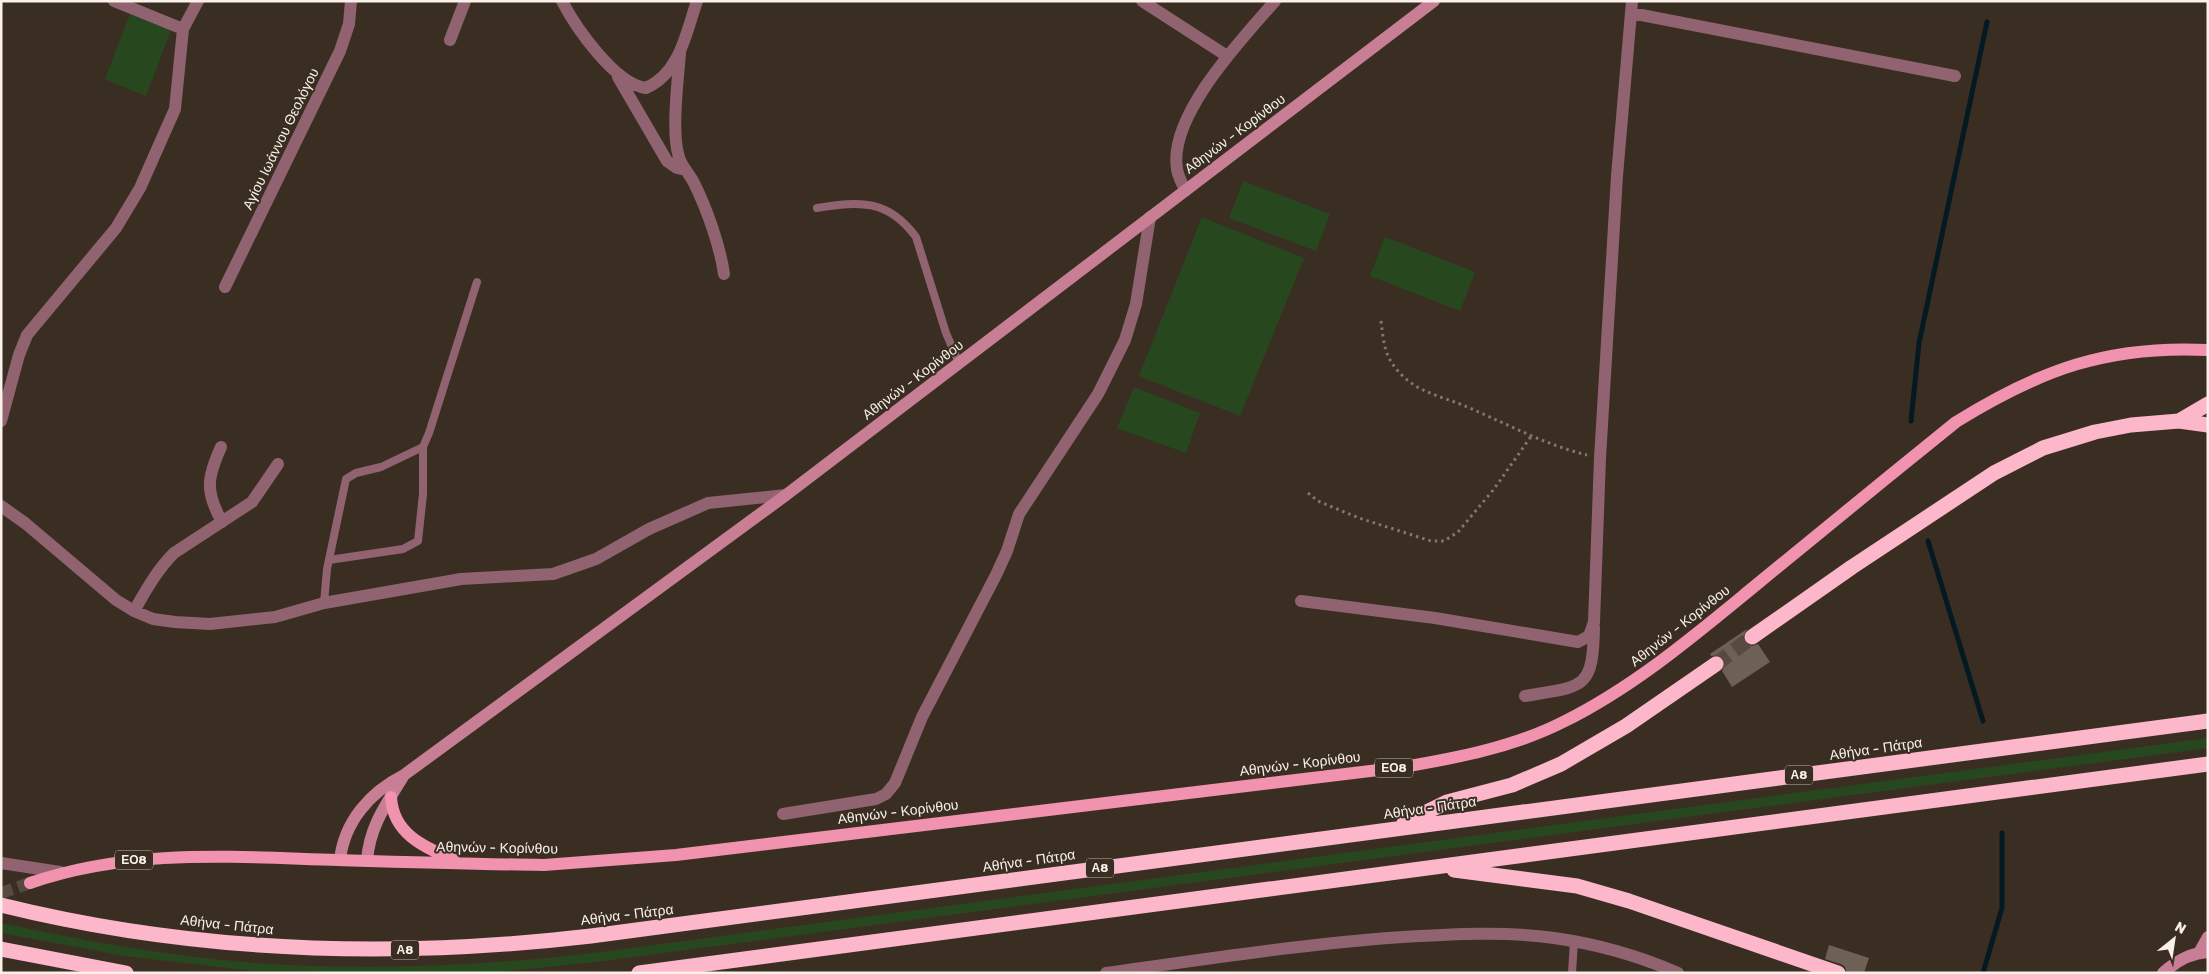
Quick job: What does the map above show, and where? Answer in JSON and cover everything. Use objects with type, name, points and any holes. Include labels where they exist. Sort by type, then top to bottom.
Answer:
[{"type":"highway","points":[[2179,421],[2208,404]]},
{"type":"highway","points":[[1752,637],[1852,567],[1994,473],[2043,448],[2095,432],[2131,425],[2179,421],[2208,425]]},
{"type":"highway","points":[[1391,829],[1447,802],[1512,785],[1561,764],[1596,745],[1716,664]]},
{"type":"highway","name":"Αθήνα - Πάτρα","points":[[1,905],[129,930],[255,945],[341,950],[457,948],[591,936],[2208,721]]},
{"type":"highway","points":[[639,973],[2208,764]]},
{"type":"highway","points":[[1430,867],[1577,886],[1629,901],[1838,973]]},
{"type":"highway","points":[[1,949],[126,973]]},
{"type":"main road","name":"Αθηνών - Κορίνθου","points":[[340,860],[345,834],[353,820],[378,791],[404,775],[786,495],[1434,1]]},
{"type":"main road","name":"Αθηνών - Κορίνθου","points":[[30,883],[60,872],[90,865],[165,857],[247,856],[544,866],[676,855],[1403,767],[1498,746],[1561,723],[1627,685],[1699,632],[1956,422],[1994,399],[2041,376],[2081,362],[2130,352],[2177,349],[2208,350]]},
{"type":"main road","name":"Αθηνών - Κορίνθου","points":[[367,860],[369,840],[378,818],[404,775]]},
{"type":"main road","points":[[391,797],[392,811],[398,823],[407,834],[434,851],[461,864]]},
{"type":"main road","points":[[2163,973],[2180,960],[2203,953],[2208,937]]},
{"type":"street","points":[[114,1],[183,29]]},
{"type":"street","points":[[1,421],[19,355],[27,334],[116,228],[140,188],[175,110],[183,29],[198,1]]},
{"type":"street","name":"Αγίου Ιωάννου Θεολόγου","points":[[225,287],[340,51],[349,24],[351,1]]},
{"type":"street","points":[[450,40],[465,1]]},
{"type":"street","points":[[562,1],[575,25],[613,68],[630,84],[646,88],[661,79],[674,65],[680,53],[697,1]]},
{"type":"street","points":[[1142,1],[1227,56]]},
{"type":"street","points":[[1185,191],[1177,169],[1178,149],[1183,127],[1190,112],[1227,56],[1275,1]]},
{"type":"street","points":[[1525,696],[1572,687],[1581,683],[1588,675],[1594,646],[1600,458],[1617,176],[1632,7],[1955,76]]},
{"type":"street","points":[[680,53],[676,132],[679,157],[694,183],[705,211],[722,262],[724,274]]},
{"type":"street","points":[[613,68],[667,160],[678,168],[686,170]]},
{"type":"street","points":[[783,814],[876,799],[886,794],[895,783],[926,708],[996,575],[1020,514],[1098,394],[1125,340],[1136,304],[1150,218]]},
{"type":"street","points":[[221,447],[210,470],[209,480],[213,506],[222,522]]},
{"type":"street","points":[[134,611],[151,581],[174,553],[252,502],[278,464]]},
{"type":"street","points":[[1,506],[25,523],[116,600],[134,611],[153,619],[210,624],[275,617],[324,603],[462,579],[554,574],[596,559],[649,529],[708,503],[786,495]]},
{"type":"street","points":[[1302,601],[1435,618],[1578,642],[1589,636],[1594,622]]},
{"type":"street","points":[[1,863],[60,872]]},
{"type":"street","points":[[1106,973],[1338,941],[1438,935],[1515,934],[1592,944],[1654,962],[1678,973]]},
{"type":"lane","points":[[817,208],[844,204],[868,205],[889,211],[916,236],[946,332],[959,363]]},
{"type":"lane","points":[[329,560],[403,549],[418,541],[423,494],[423,447],[477,282]]},
{"type":"lane","points":[[324,603],[329,560],[346,479],[356,473],[381,466],[423,447]]},
{"type":"lane","points":[[1572,973],[1574,941]]},
{"type":"path","points":[[1381,321],[1385,353],[1406,379],[1439,397],[1460,404],[1562,449],[1600,458]]},
{"type":"path","points":[[1308,493],[1318,501],[1359,518],[1431,541],[1444,541],[1458,532],[1494,489],[1532,435]]},
{"type":"green space","points":[[130,14],[171,30],[146,96],[105,79]]},
{"type":"green space","points":[[1243,181],[1330,214],[1316,251],[1229,218]]},
{"type":"green space","points":[[1202,217],[1304,258],[1240,416],[1139,376]]},
{"type":"green space","points":[[1385,237],[1475,272],[1460,311],[1370,276]]},
{"type":"green space","points":[[1134,387],[1200,413],[1186,453],[1117,428]]},
{"type":"green space","points":[[2208,738],[2208,748],[596,962],[487,973],[253,971],[125,956],[1,933],[1,923],[96,942],[159,952],[255,963],[382,967],[509,961],[594,953]]},
{"type":"building","points":[[1747,629],[1743,637],[1745,643],[1752,646],[1758,644],[1770,662],[1732,687],[1722,671],[1725,664],[1724,659],[1720,655],[1711,656],[1710,654]]},
{"type":"building","points":[[1829,945],[1869,958],[1864,973],[1847,973],[1845,967],[1841,964],[1825,959]]},
{"type":"waterway","points":[[1911,421],[1919,343],[1987,22]]},
{"type":"waterway","points":[[1928,541],[1983,721]]},
{"type":"waterway","points":[[1983,973],[2002,908],[2002,833]]},
{"type":"tunnel","points":[[1716,664],[1752,637]]},
{"type":"tunnel","points":[[1,893],[30,883]]}]
